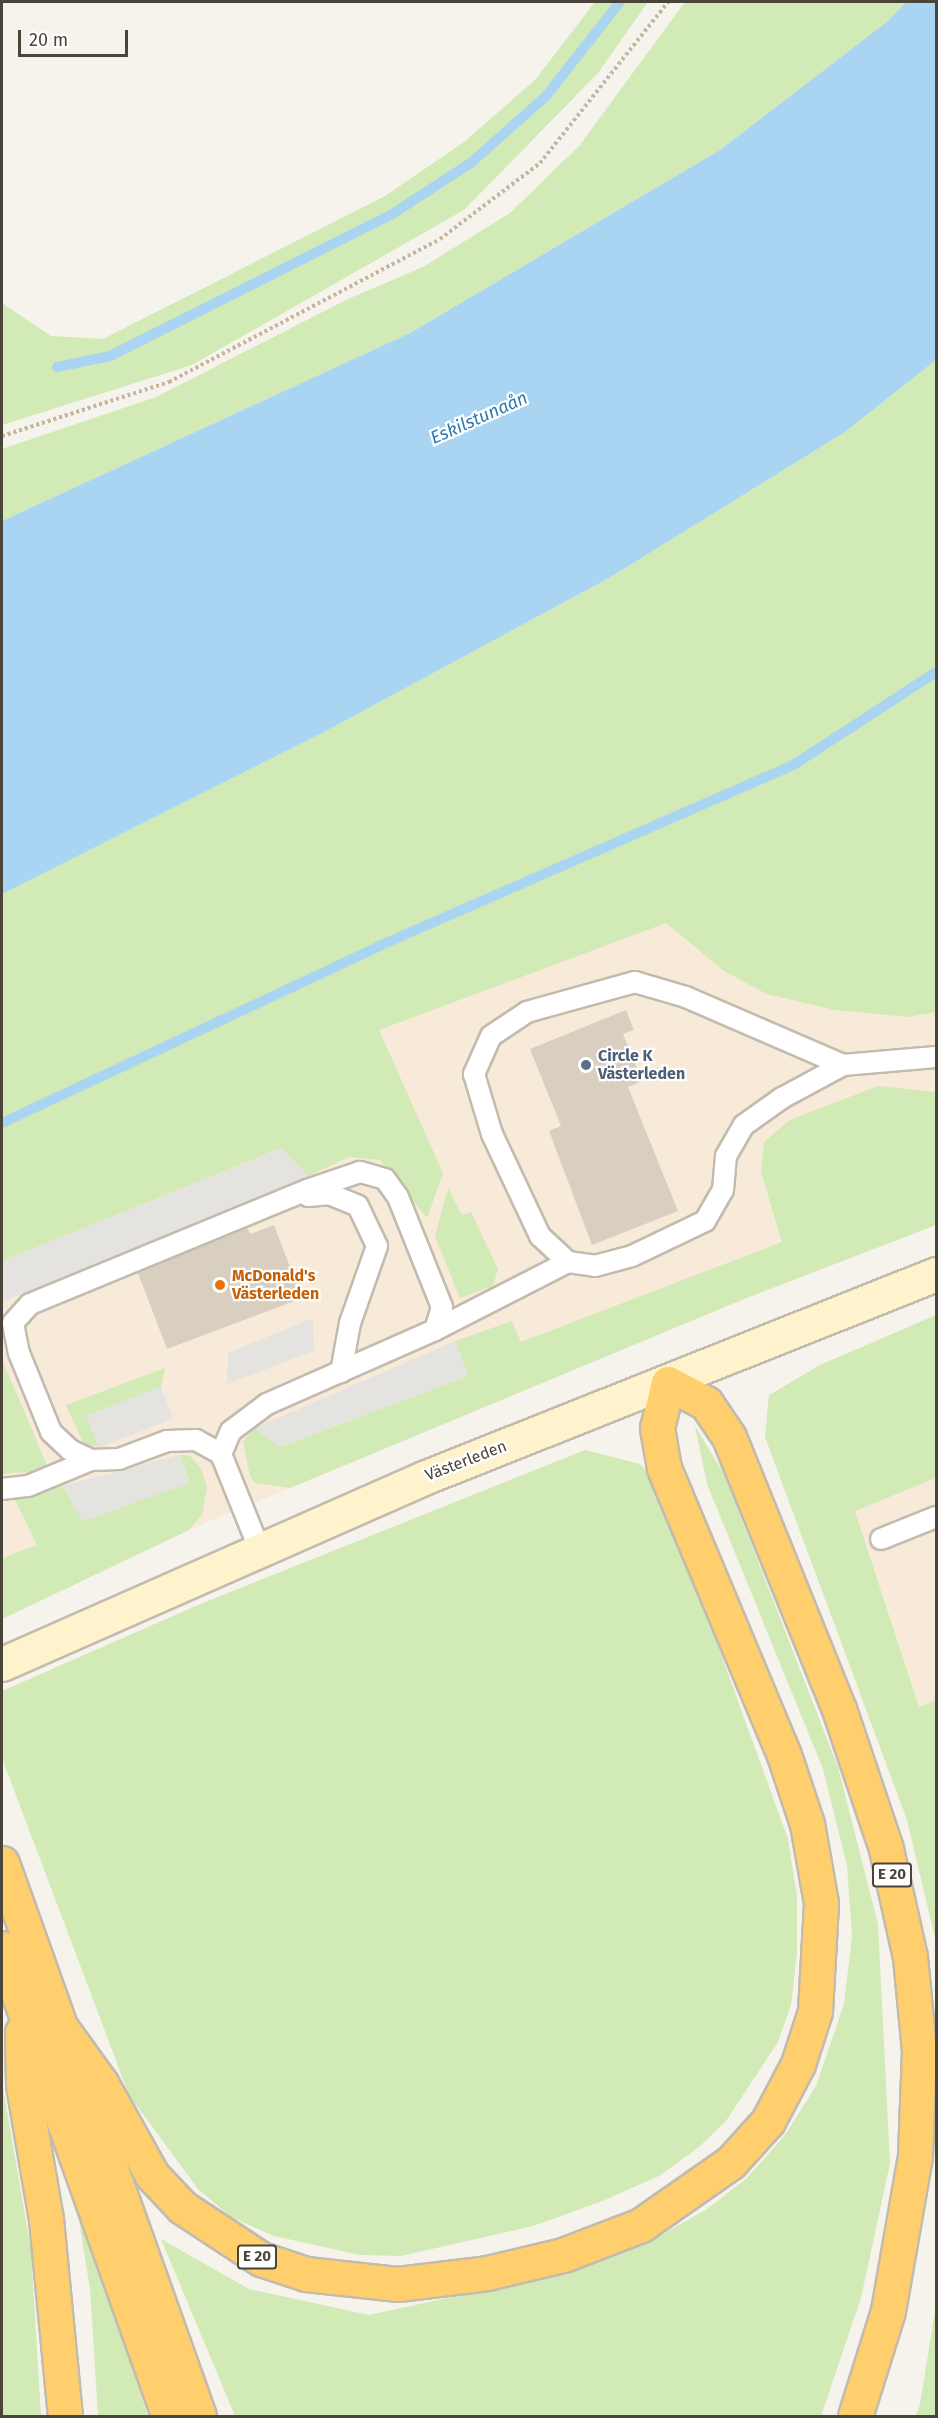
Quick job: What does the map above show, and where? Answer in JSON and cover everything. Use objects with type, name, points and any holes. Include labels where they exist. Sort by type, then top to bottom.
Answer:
[{"type":"highway","name":"E 20","points":[[58,2025],[101,2083],[152,2175],[182,2207],[261,2259],[306,2274],[398,2284],[487,2273],[563,2255],[641,2225],[731,2162],[768,2121],[798,2064],[815,2011],[820,1903],[807,1824],[784,1755],[664,1468],[657,1428],[668,1383],[706,1403],[729,1437],[840,1709],[886,1849],[910,1957],[919,2050],[915,2156],[888,2311],[855,2416]]},
{"type":"highway","name":"E 20","points":[[2,1863],[199,2416]]},
{"type":"highway","points":[[2,1948],[169,2416]]},
{"type":"highway","points":[[22,2006],[23,2085],[46,2219],[65,2416]]},
{"type":"main road","name":"Västerleden","points":[[2,1664],[259,1548],[936,1274]]},
{"type":"lane","points":[[843,1065],[686,997],[635,982],[527,1012],[491,1036],[474,1074],[492,1134],[540,1236],[568,1262],[596,1266],[632,1256],[705,1221],[723,1190],[726,1156],[744,1125],[843,1065],[936,1057]]},
{"type":"lane","points":[[2,1319],[30,1304],[291,1197],[360,1172],[385,1179],[407,1217],[441,1307],[435,1330]]},
{"type":"lane","points":[[291,1197],[329,1194],[358,1206],[377,1246],[350,1323],[340,1372]]},
{"type":"lane","points":[[221,1454],[231,1431],[267,1404],[435,1330],[568,1262]]},
{"type":"lane","points":[[30,1304],[13,1323],[34,1395],[51,1432],[91,1461]]},
{"type":"lane","points":[[2,1489],[28,1486],[91,1461],[119,1459],[167,1441],[196,1440],[221,1454],[259,1548]]},
{"type":"lane","points":[[881,1539],[936,1517]]},
{"type":"path","points":[[2,436],[170,382],[440,239],[547,156],[668,2]]},
{"type":"shaded area","points":[[666,922],[724,971],[767,993],[835,1010],[908,1017],[936,1012],[936,1225],[744,1299],[189,1530],[2,1619],[2,1156]]},
{"type":"shaded area","points":[[282,1148],[308,1176],[2,1302],[2,1261]]},
{"type":"shaded area","points":[[313,1318],[314,1351],[227,1384],[228,1353]]},
{"type":"shaded area","points":[[455,1341],[468,1376],[279,1447],[255,1428]]},
{"type":"shaded area","points":[[161,1387],[173,1419],[98,1447],[86,1416]]},
{"type":"shaded area","points":[[179,1455],[190,1483],[83,1521],[63,1486]]},
{"type":"shaded area","points":[[936,1478],[936,1700],[919,1707],[855,1510]]},
{"type":"green space","points":[[595,2],[648,2],[598,73],[464,210],[192,365],[2,425],[2,303],[51,336],[103,339],[385,196],[464,142],[535,80]]},
{"type":"green space","points":[[685,2],[906,2],[888,21],[720,150],[410,333],[2,521],[2,449],[156,397],[348,299],[423,267],[510,213],[579,146]]},
{"type":"green space","points":[[936,360],[936,1012],[908,1017],[835,1010],[767,994],[724,971],[666,923],[379,1030],[443,1173],[427,1218],[380,1160],[349,1157],[308,1176],[281,1148],[2,1261],[2,894],[326,731],[609,578],[845,432]]},
{"type":"green space","points":[[878,1086],[936,1092],[936,1225],[744,1299],[290,1488],[255,1483],[250,1476],[243,1441],[255,1428],[280,1447],[468,1376],[455,1341],[512,1321],[521,1342],[782,1242],[761,1172],[764,1142],[790,1120]]},
{"type":"green space","points":[[448,1188],[462,1215],[471,1212],[498,1269],[493,1286],[460,1298],[435,1236]]},
{"type":"green space","points":[[936,1315],[936,1478],[855,1511],[919,1707],[936,1700],[936,1942],[907,1820],[765,1437],[769,1395],[820,1365]]},
{"type":"green space","points":[[2,1359],[49,1470],[2,1474]]},
{"type":"green space","points":[[165,1368],[161,1387],[87,1416],[98,1446],[85,1447],[66,1405]]},
{"type":"green space","points":[[695,1426],[724,1474],[838,1767],[878,1924],[890,2163],[861,2298],[821,2416],[235,2416],[161,2239],[249,2289],[369,2315],[567,2272],[654,2239],[707,2209],[747,2178],[785,2135],[816,2086],[844,2004],[852,1936],[847,1866],[823,1769],[707,1484]]},
{"type":"green space","points":[[585,1450],[640,1464],[660,1486],[788,1839],[797,1896],[797,1953],[791,2005],[778,2042],[726,2121],[699,2147],[659,2176],[600,2202],[533,2226],[401,2256],[360,2255],[274,2236],[231,2217],[198,2189],[129,2095],[2,1758],[2,1691],[198,1605]]},
{"type":"green space","points":[[179,1455],[190,1456],[201,1468],[207,1487],[202,1515],[189,1530],[2,1619],[2,1558],[37,1545],[14,1498],[63,1486],[83,1521],[190,1482]]},
{"type":"green space","points":[[2,2082],[31,2250],[41,2416],[2,2416]]},
{"type":"green space","points":[[73,2183],[148,2416],[98,2416],[90,2289]]},
{"type":"green space","points":[[936,2305],[936,2416],[916,2416],[920,2404]]},
{"type":"water","name":"Eskilstunaån","points":[[906,2],[936,2],[936,360],[845,432],[609,578],[326,731],[2,894],[2,521],[410,333],[720,150],[888,21]]},
{"type":"building","points":[[626,1010],[634,1030],[623,1034],[642,1081],[628,1087],[678,1211],[592,1245],[549,1131],[561,1126],[530,1049]]},
{"type":"building","name":"McDonald's Västerleden","points":[[274,1225],[302,1298],[167,1349],[138,1273],[247,1228],[251,1234]]},
{"type":"waterway","points":[[57,367],[110,356],[394,213],[472,162],[546,96],[620,2]]},
{"type":"waterway","points":[[2,1123],[379,946],[795,764],[936,672]]},
{"type":"place","name":"Circle K Västerleden","points":[[586,1065]]},
{"type":"place","name":"McDonald's Västerleden","points":[[220,1285]]}]
